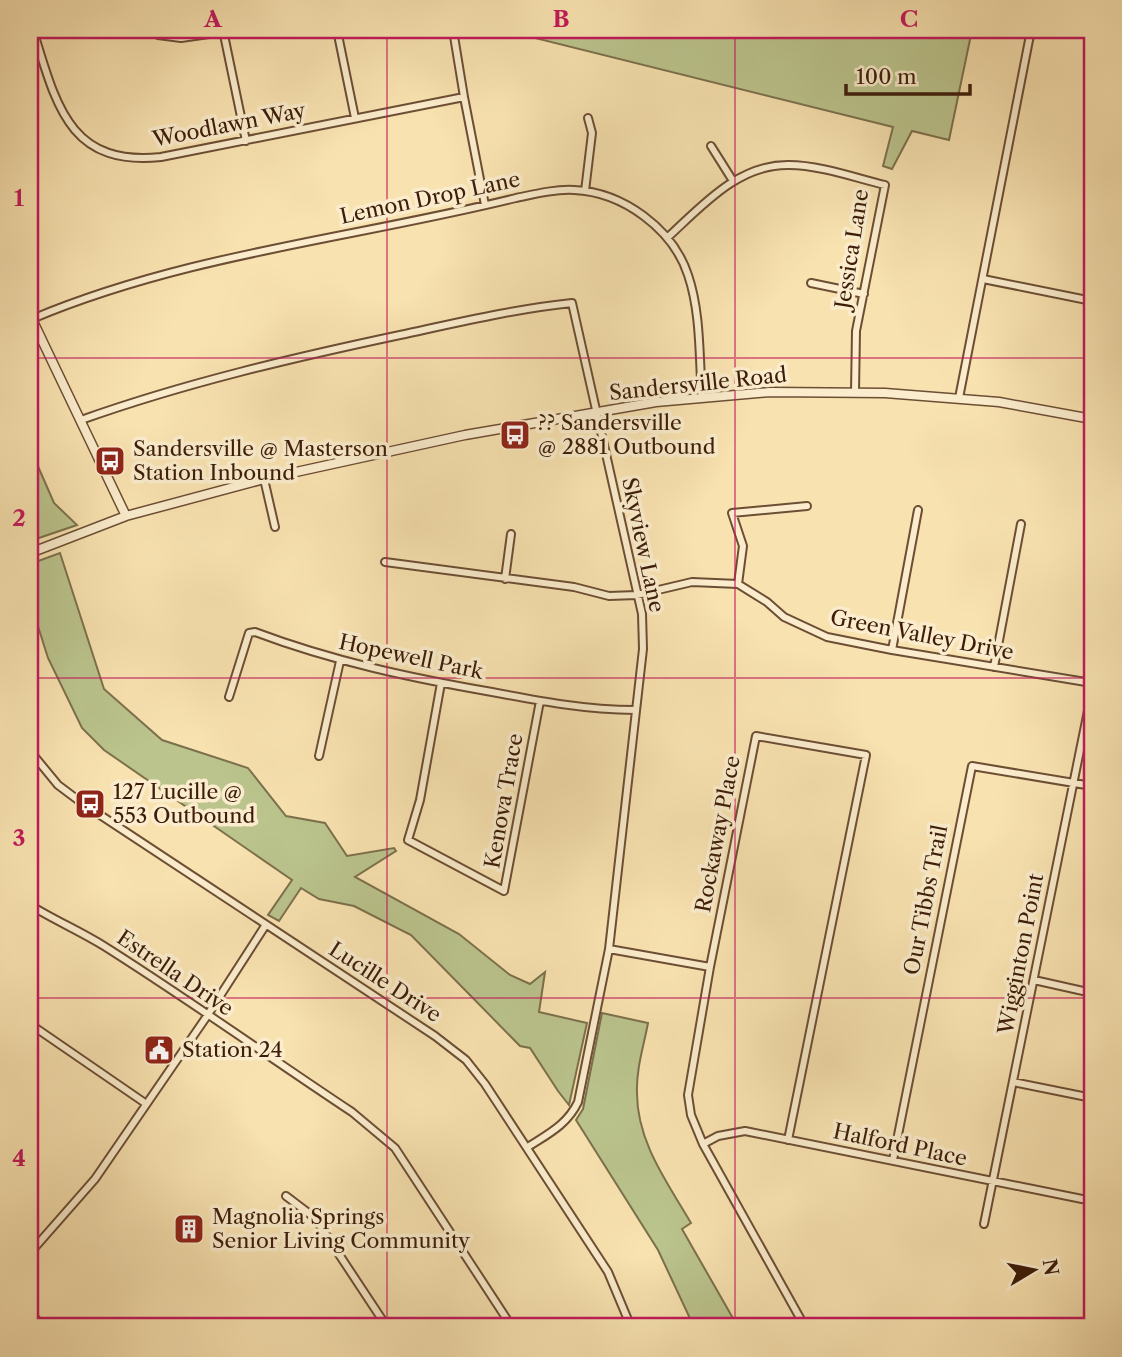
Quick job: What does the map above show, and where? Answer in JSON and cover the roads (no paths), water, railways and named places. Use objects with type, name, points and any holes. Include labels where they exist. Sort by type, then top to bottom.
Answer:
[{"type":"main road","points":[[30,1316],[42,1327]]},
{"type":"street","name":"Woodlawn Way","points":[[33,30],[50,84],[63,114],[76,131],[101,152],[143,159],[464,97]]},
{"type":"street","points":[[337,30],[355,118]]},
{"type":"street","points":[[453,30],[485,205]]},
{"type":"street","points":[[959,398],[1031,30]]},
{"type":"street","points":[[159,35],[181,38],[223,31],[246,141]]},
{"type":"street","points":[[585,191],[592,134],[588,118]]},
{"type":"street","points":[[710,146],[733,181]]},
{"type":"street","name":"Jessica Lane","points":[[667,238],[733,181],[760,169],[789,165],[885,185],[856,331],[855,392]]},
{"type":"street","name":"Lemon Drop Lane","points":[[31,317],[220,260],[561,190],[585,191],[611,199],[644,216],[667,238],[682,261],[691,286],[702,397]]},
{"type":"street","points":[[983,279],[1091,301],[1092,290]]},
{"type":"street","points":[[811,283],[864,295]]},
{"type":"street","name":"Skyview Lane","points":[[81,420],[140,399],[262,365],[422,330],[572,303],[642,614],[643,649],[609,948],[578,1102],[572,1115],[561,1127],[528,1147]]},
{"type":"street","points":[[31,317],[126,516]]},
{"type":"street","name":"Sandersville Road","points":[[30,553],[126,516],[264,480],[465,435],[656,402],[770,393],[855,392],[1009,403],[1092,419]]},
{"type":"street","points":[[264,480],[275,527]]},
{"type":"street","points":[[738,584],[743,546],[732,513],[807,506]]},
{"type":"street","points":[[892,650],[918,510]]},
{"type":"street","points":[[994,667],[1021,524]]},
{"type":"street","points":[[505,579],[512,534]]},
{"type":"street","name":"Green Valley Drive","points":[[385,562],[574,587],[609,596],[637,595],[692,582],[738,584],[767,602],[784,617],[816,633],[892,650],[1092,684]]},
{"type":"street","name":"Hopewell Park","points":[[229,697],[249,633],[255,632],[341,661],[441,683],[540,701],[635,710]]},
{"type":"street","points":[[319,756],[341,661]]},
{"type":"street","name":"Kenova Trace","points":[[441,683],[420,800],[408,840],[504,891],[540,701]]},
{"type":"street","name":"Wigginton Point","points":[[984,1224],[1092,691]]},
{"type":"street","name":"Rockaway Place","points":[[788,1140],[866,755],[756,736],[688,1095],[691,1115],[703,1144],[805,1327]]},
{"type":"street","name":"Lucille Drive","points":[[30,751],[66,791],[265,926],[435,1036],[466,1060],[528,1147],[608,1272],[631,1327]]},
{"type":"street","name":"Our Tibbs Trail","points":[[892,1160],[972,766],[1092,786]]},
{"type":"street","name":"Estrella Drive","points":[[30,905],[102,944],[352,1112],[395,1148],[512,1327]]},
{"type":"street","points":[[30,1253],[95,1179],[265,926]]},
{"type":"street","points":[[609,948],[710,968]]},
{"type":"street","points":[[1034,980],[1092,993]]},
{"type":"street","points":[[30,1024],[145,1103]]},
{"type":"street","points":[[1013,1082],[1092,1098]]},
{"type":"street","name":"Halford Place","points":[[703,1144],[729,1132],[745,1132],[1092,1201]]},
{"type":"street","points":[[286,1196],[315,1218],[387,1327]]},
{"type":"place","name":"?? Sandersville @ 2881 Outbound","points":[[515,435]]},
{"type":"place","name":"Sandersville @ Masterson Station Inbound","points":[[110,461]]},
{"type":"place","name":"127 Lucille @ 553 Outbound","points":[[90,804]]},
{"type":"place","name":"Station 24","points":[[159,1050]]},
{"type":"place","name":"Magnolia Springs Senior Living Community","points":[[189,1229]]}]
